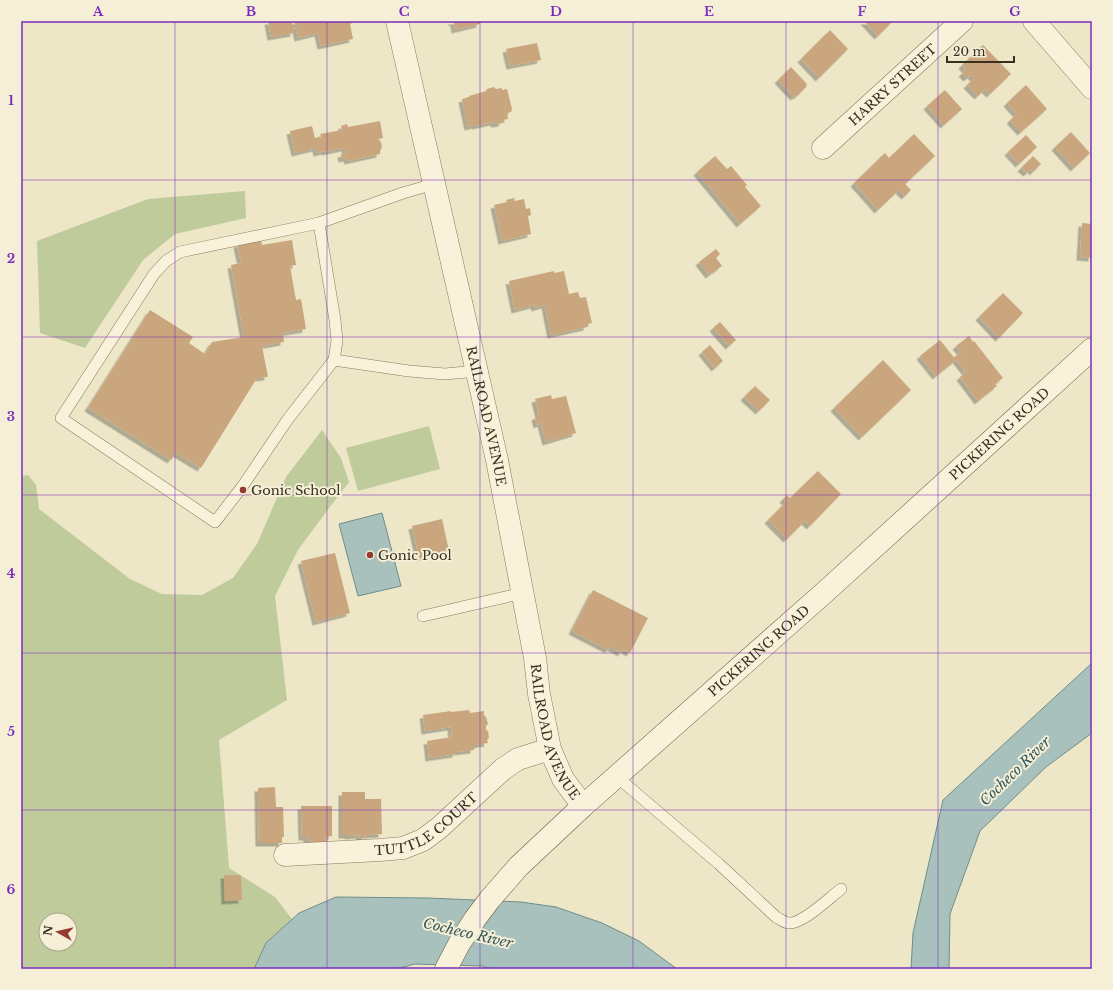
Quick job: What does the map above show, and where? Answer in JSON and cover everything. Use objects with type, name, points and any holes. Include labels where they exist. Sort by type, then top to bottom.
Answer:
[{"type":"street","name":"RAILROAD AVENUE","points":[[397,21],[497,460],[535,658],[539,694],[550,749],[563,779],[583,806]]},
{"type":"street","name":"HARRY STREET","points":[[823,148],[962,21]]},
{"type":"street","points":[[1034,21],[1092,88]]},
{"type":"street","name":"PICKERING ROAD","points":[[446,969],[459,944],[475,919],[490,899],[520,866],[616,776],[825,592],[1092,348]]},
{"type":"street","name":"TUTTLE COURT","points":[[285,855],[403,848],[423,840],[439,828],[503,769],[518,759],[550,749]]},
{"type":"lane","points":[[319,223],[335,320],[337,341],[334,360],[288,420],[242,487],[215,522],[61,418],[154,274],[166,261],[180,252],[319,223],[403,193],[434,184]]},
{"type":"lane","points":[[334,360],[409,372],[445,374],[477,371]]},
{"type":"lane","points":[[423,616],[523,593]]},
{"type":"lane","points":[[616,776],[719,864],[776,917],[787,923],[799,922],[841,889]]},
{"type":"green space","points":[[245,191],[246,218],[175,234],[143,260],[85,348],[40,333],[37,241],[148,199]]},
{"type":"green space","points":[[429,426],[440,469],[358,491],[346,448]]},
{"type":"green space","points":[[322,430],[341,458],[349,482],[298,550],[275,596],[287,700],[219,740],[229,868],[275,897],[292,919],[266,943],[254,969],[21,969],[21,476],[28,475],[36,485],[39,509],[130,579],[162,594],[202,595],[233,578],[257,544],[286,477]]},
{"type":"water","name":"Gonic Pool","points":[[382,513],[401,586],[358,596],[339,524]]},
{"type":"water","name":"Cocheco River","points":[[1092,663],[1092,733],[1046,767],[980,831],[950,914],[949,969],[911,969],[913,933],[943,800]]},
{"type":"water","name":"Cocheco River","points":[[336,897],[428,898],[521,902],[556,907],[602,923],[639,941],[677,969],[491,969],[482,966],[415,964],[396,969],[254,969],[266,943],[299,913]]},
{"type":"building","points":[[268,21],[292,21],[294,33],[271,37]]},
{"type":"building","points":[[294,21],[352,21],[350,24],[353,39],[321,46],[318,33],[298,38]]},
{"type":"building","points":[[452,21],[480,21],[480,24],[455,30],[454,22],[452,23]]},
{"type":"building","points":[[864,21],[893,21],[878,36]]},
{"type":"building","points":[[830,30],[848,49],[819,78],[801,59]]},
{"type":"building","points":[[537,43],[541,60],[510,66],[506,49]]},
{"type":"building","points":[[983,45],[1011,74],[990,94],[985,89],[978,96],[967,85],[974,78],[971,75],[967,78],[962,73],[966,70],[962,65]]},
{"type":"building","points":[[791,67],[807,84],[807,86],[797,96],[796,95],[794,97],[778,80]]},
{"type":"building","points":[[1026,85],[1047,109],[1021,132],[1010,120],[1017,114],[1007,103]]},
{"type":"building","points":[[494,87],[496,89],[502,88],[502,90],[507,89],[512,109],[511,112],[507,113],[508,119],[503,120],[502,123],[495,124],[493,122],[468,127],[462,99]]},
{"type":"building","points":[[945,90],[962,109],[944,125],[927,106]]},
{"type":"building","points":[[380,121],[383,138],[377,139],[381,142],[382,147],[380,154],[348,161],[347,158],[342,159],[341,154],[346,153],[345,148],[317,153],[316,148],[295,153],[290,131],[312,126],[315,138],[321,137],[320,134],[342,130],[341,126],[347,124],[348,127]]},
{"type":"building","points":[[1071,132],[1090,153],[1074,168],[1055,147]]},
{"type":"building","points":[[914,134],[935,156],[905,184],[911,190],[905,196],[899,190],[878,210],[854,183],[885,153],[889,158]]},
{"type":"building","points":[[1026,135],[1037,147],[1019,164],[1008,152]]},
{"type":"building","points":[[715,156],[727,169],[731,166],[747,185],[745,187],[761,206],[740,224],[697,172]]},
{"type":"building","points":[[1033,156],[1041,164],[1033,172],[1031,169],[1027,173],[1021,168]]},
{"type":"building","points":[[514,198],[515,201],[524,199],[526,209],[530,208],[531,215],[528,216],[531,234],[502,241],[494,205],[507,202],[506,200]]},
{"type":"building","points":[[1082,223],[1092,224],[1092,258],[1080,257]]},
{"type":"building","points":[[261,240],[262,245],[292,240],[296,265],[290,266],[296,300],[301,299],[306,329],[283,333],[284,342],[262,346],[268,377],[257,378],[201,468],[176,453],[171,460],[88,408],[150,310],[193,337],[189,343],[205,354],[212,342],[244,337],[231,265],[241,263],[237,244]]},
{"type":"building","points":[[716,249],[720,254],[716,258],[722,266],[709,275],[699,262]]},
{"type":"building","points":[[554,271],[554,273],[564,271],[569,294],[578,292],[580,298],[586,297],[592,323],[587,324],[587,327],[551,335],[545,305],[535,308],[534,305],[515,310],[509,281]]},
{"type":"building","points":[[1003,293],[1023,313],[999,338],[979,317]]},
{"type":"building","points":[[720,322],[736,340],[729,346],[713,328]]},
{"type":"building","points":[[969,336],[1003,378],[995,384],[997,386],[978,401],[960,377],[966,372],[954,357],[961,352],[956,346]]},
{"type":"building","points":[[940,340],[956,360],[936,376],[920,356]]},
{"type":"building","points":[[710,345],[723,361],[715,368],[702,352]]},
{"type":"building","points":[[883,360],[911,390],[862,437],[834,408]]},
{"type":"building","points":[[755,386],[770,400],[759,411],[744,397]]},
{"type":"building","points":[[551,395],[552,399],[566,396],[576,433],[546,442],[541,423],[537,425],[535,417],[539,415],[535,399]]},
{"type":"building","points":[[818,471],[841,494],[810,526],[805,521],[787,539],[768,520],[786,502],[783,499],[787,495],[790,498]]},
{"type":"building","points":[[442,519],[449,551],[419,558],[412,526]]},
{"type":"building","points":[[335,553],[350,613],[316,622],[301,561]]},
{"type":"building","points":[[593,590],[648,618],[630,653],[623,649],[622,653],[610,647],[609,650],[572,631]]},
{"type":"building","points":[[469,710],[470,713],[484,711],[488,724],[486,726],[486,730],[488,731],[488,743],[474,745],[474,750],[429,758],[427,741],[452,737],[451,727],[425,731],[423,715]]},
{"type":"building","points":[[275,787],[276,807],[283,807],[284,837],[282,837],[282,843],[259,843],[258,788]]},
{"type":"building","points":[[342,792],[365,792],[365,799],[381,799],[382,834],[365,835],[366,838],[360,838],[359,835],[342,835]]},
{"type":"building","points":[[301,806],[332,806],[332,836],[324,837],[327,841],[311,842],[306,837],[302,837]]},
{"type":"building","points":[[224,875],[241,875],[242,900],[225,901]]},
{"type":"place","name":"Gonic School","points":[[243,490]]},
{"type":"place","name":"Gonic Pool","points":[[370,555]]}]
